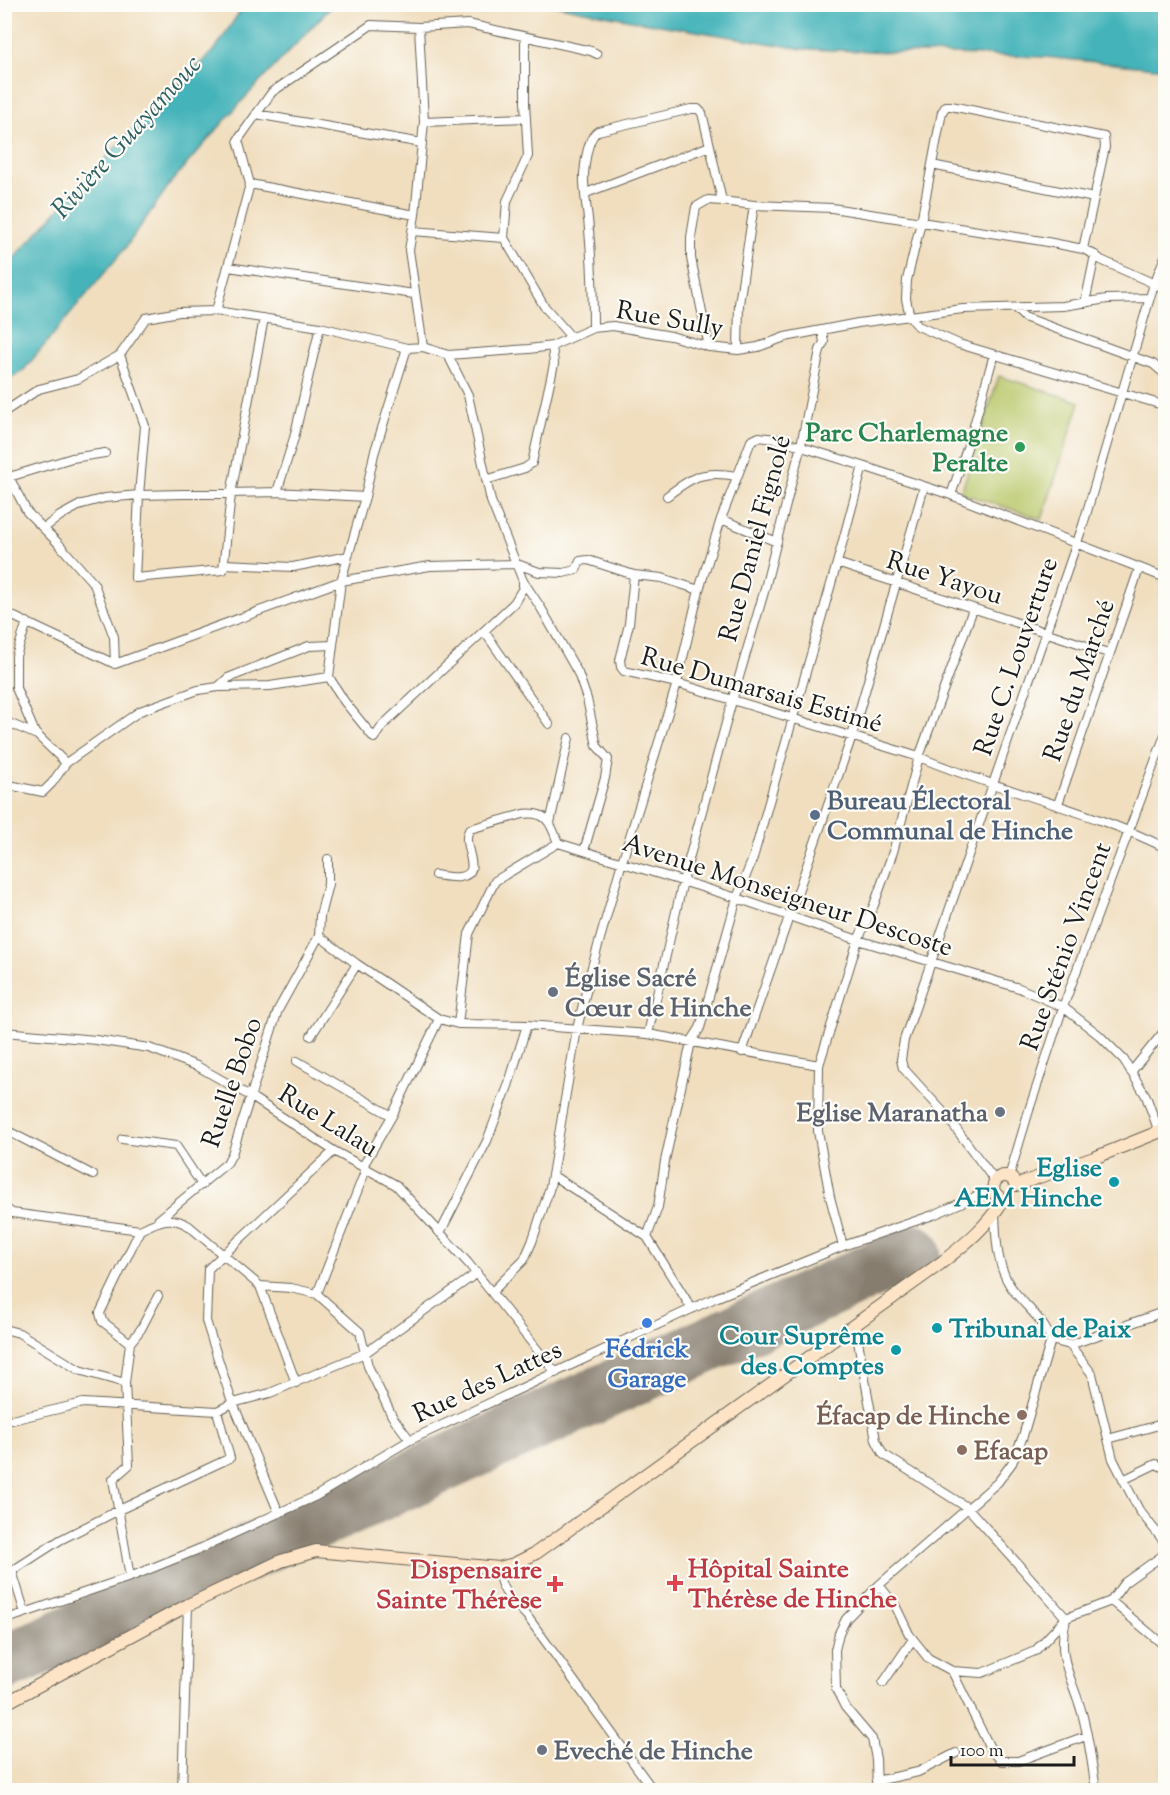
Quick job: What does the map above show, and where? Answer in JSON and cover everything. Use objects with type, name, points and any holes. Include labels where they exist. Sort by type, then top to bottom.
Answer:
[{"type":"main road","points":[[1003,1200],[996,1196],[994,1185],[1000,1177],[1013,1181],[1094,1158],[1162,1130]]},
{"type":"main road","points":[[4,1704],[188,1605],[281,1561],[316,1551],[499,1568],[514,1564],[536,1553],[941,1263],[977,1234],[1003,1200],[1015,1194],[1013,1181]]},
{"type":"street","points":[[216,311],[250,184],[238,140],[272,92],[371,25],[419,27],[468,24],[597,54]]},
{"type":"street","points":[[419,27],[424,122],[415,215],[409,250],[423,346]]},
{"type":"street","points":[[525,37],[528,156],[507,201],[504,238],[544,306],[570,337]]},
{"type":"street","points":[[1083,249],[1106,141],[1104,136],[946,106],[942,112],[921,222],[907,280],[906,299],[910,317],[918,326],[933,334],[1166,406]]},
{"type":"street","points":[[593,328],[592,262],[584,174],[592,137],[598,130],[698,109],[702,113],[722,201]]},
{"type":"street","points":[[256,114],[422,143]]},
{"type":"street","points":[[424,122],[526,118]]},
{"type":"street","points":[[586,193],[710,146]]},
{"type":"street","points":[[932,165],[1094,198]]},
{"type":"street","points":[[250,184],[415,215]]},
{"type":"street","points":[[709,346],[691,258],[691,237],[696,207],[708,201],[832,208],[1042,241],[1083,249],[1101,260],[1166,289]]},
{"type":"street","points":[[738,350],[739,304],[754,205]]},
{"type":"street","points":[[412,231],[504,238]]},
{"type":"street","name":"Rue C. Louverture","points":[[994,1185],[945,1114],[903,1068],[901,1060],[904,1040],[1076,544],[1154,284],[1166,254]]},
{"type":"street","points":[[1085,303],[1095,255]]},
{"type":"street","points":[[228,267],[414,294]]},
{"type":"street","name":"Rue Sully","points":[[4,412],[39,389],[78,379],[120,355],[146,318],[179,312],[216,311],[264,318],[320,327],[407,348],[423,346],[448,355],[529,350],[552,346],[593,328],[613,326],[738,350],[758,347],[785,337],[858,323],[963,309],[1016,309],[1107,299],[1150,298]]},
{"type":"street","points":[[1016,309],[1024,317],[1153,364],[1166,375]]},
{"type":"street","points":[[120,355],[145,426],[135,578],[223,570],[231,494],[264,318]]},
{"type":"street","points":[[276,492],[294,438],[320,327]]},
{"type":"street","name":"Rue Daniel Fignolé","points":[[648,1034],[683,881],[764,592],[801,446],[820,350],[824,342],[822,331]]},
{"type":"street","points":[[486,480],[525,468],[532,463],[554,364],[552,346]]},
{"type":"street","points":[[407,348],[374,454],[365,496],[341,581],[329,676],[344,701],[374,738],[383,725],[514,603],[523,588],[517,564],[491,501],[468,395],[448,355]]},
{"type":"street","points":[[951,495],[971,436],[994,354]]},
{"type":"street","points":[[492,1292],[524,1260],[550,1187],[577,1029],[622,862],[677,683],[699,590],[721,519],[751,441],[764,437],[863,465],[951,495],[1166,578]]},
{"type":"street","points":[[9,477],[72,458],[105,453]]},
{"type":"street","points":[[647,1237],[657,1207],[691,1042],[700,1028],[737,898],[753,858],[863,465]]},
{"type":"street","points":[[4,467],[27,512],[94,584],[114,637],[115,664]]},
{"type":"street","points":[[667,496],[695,476],[710,472],[737,476]]},
{"type":"street","points":[[742,1052],[852,736],[924,487]]},
{"type":"street","points":[[44,528],[82,504],[105,498],[139,495],[276,492],[365,496]]},
{"type":"street","points":[[721,519],[777,542]]},
{"type":"street","points":[[224,564],[293,567],[348,556]]},
{"type":"street","points":[[4,612],[115,664],[341,581],[430,566],[517,564],[539,572],[563,573],[576,570],[580,561],[588,560],[634,575],[662,578],[699,590]]},
{"type":"street","name":"Rue Yayou","points":[[837,563],[1108,653]]},
{"type":"street","name":"Rue du Marché","points":[[1058,804],[1138,569]]},
{"type":"street","name":"Rue Dumarsais Estimé","points":[[634,575],[629,624],[620,660],[624,671],[677,683],[919,757],[957,773],[1058,804],[1166,849]]},
{"type":"street","points":[[522,581],[542,608],[578,673],[587,699],[597,746],[608,759],[605,778],[584,851]]},
{"type":"street","points":[[843,1246],[830,1197],[818,1131],[819,1065],[858,940],[893,852],[919,757],[973,609]]},
{"type":"street","points":[[27,622],[16,656],[16,688],[38,736]]},
{"type":"street","points":[[484,631],[549,724]]},
{"type":"street","points":[[218,687],[228,678],[309,646],[333,645]]},
{"type":"street","points":[[4,784],[43,792],[66,763],[140,711],[198,690],[218,687],[270,686],[329,676]]},
{"type":"street","points":[[4,721],[38,736],[66,763]]},
{"type":"street","name":"Rue Sténio Vincent","points":[[1013,1181],[1063,1006],[1166,732]]},
{"type":"street","points":[[550,823],[569,738]]},
{"type":"street","points":[[435,875],[460,877],[472,870],[473,864],[465,841],[470,829],[532,813],[542,815],[550,823],[558,843],[495,881],[469,934],[458,1024]]},
{"type":"street","name":"Avenue Monseigneur Descoste","points":[[558,843],[737,898],[858,940],[1019,988],[1063,1006],[1124,1060],[1146,1096],[1162,1130]]},
{"type":"street","points":[[328,858],[328,884],[320,916],[319,936],[439,1019],[458,1024],[527,1025],[648,1034],[819,1065]]},
{"type":"street","name":"Ruelle Bobo","points":[[140,1230],[158,1220],[202,1185],[226,1163],[232,1154],[278,1010],[319,936]]},
{"type":"street","points":[[311,1036],[357,964]]},
{"type":"street","points":[[317,1294],[365,1168],[439,1019]]},
{"type":"street","points":[[440,1233],[488,1141],[527,1025]]},
{"type":"street","points":[[1131,1072],[1166,1029]]},
{"type":"street","name":"Rue Lalau","points":[[4,1032],[96,1040],[149,1048],[197,1066],[250,1096],[334,1151],[396,1185],[477,1274],[556,1373]]},
{"type":"street","points":[[297,1061],[392,1116]]},
{"type":"street","points":[[4,1129],[93,1175]]},
{"type":"street","points":[[122,1139],[176,1146],[202,1185]]},
{"type":"street","points":[[279,1513],[233,1404],[206,1321],[208,1269],[334,1151]]},
{"type":"street","points":[[552,1174],[647,1237],[692,1309]]},
{"type":"street","name":"Rue des Lattes","points":[[4,1620],[130,1577],[279,1513],[316,1496],[410,1440],[692,1309],[843,1246],[933,1215],[994,1185]]},
{"type":"street","points":[[4,1207],[12,1213],[140,1230],[100,1313],[102,1322],[130,1342]]},
{"type":"street","points":[[956,1753],[918,1772],[877,1786],[872,1740],[845,1707],[836,1689],[835,1650],[839,1633],[846,1619],[879,1585],[998,1482],[1012,1463],[1023,1436],[1051,1340],[1048,1331],[1014,1291],[1003,1273],[996,1240],[994,1214]]},
{"type":"street","points":[[158,1220],[178,1220],[189,1226],[260,1286],[296,1383]]},
{"type":"street","points":[[4,1428],[8,1419],[83,1403],[217,1411],[270,1394],[365,1353],[477,1274]]},
{"type":"street","points":[[260,1286],[291,1288],[317,1294],[360,1332],[368,1366],[392,1416],[410,1440]]},
{"type":"street","points":[[130,1577],[113,1479],[129,1465],[125,1383],[130,1342],[141,1329],[158,1296]]},
{"type":"street","points":[[1051,1340],[1070,1345],[1166,1311]]},
{"type":"street","points":[[855,1325],[879,1447],[883,1454],[968,1508],[1066,1618]]},
{"type":"street","points":[[4,1329],[19,1333],[79,1370],[125,1383]]},
{"type":"street","points":[[1070,1345],[1092,1374],[1113,1459],[1123,1480],[1138,1510],[1166,1544]]},
{"type":"street","points":[[12,1571],[60,1540],[230,1458],[217,1411]]},
{"type":"street","points":[[1108,1439],[1166,1423]]},
{"type":"street","points":[[1123,1480],[1156,1464],[1166,1469]]},
{"type":"street","points":[[879,1585],[895,1605],[913,1639],[928,1658],[952,1671],[982,1673],[1035,1651],[1066,1618],[1111,1600],[1124,1583],[1166,1553]]},
{"type":"street","points":[[4,1561],[12,1571],[25,1613]]},
{"type":"street","points":[[499,1568],[503,1591],[526,1616],[653,1791]]},
{"type":"street","points":[[1111,1600],[1166,1647]]},
{"type":"street","points":[[182,1791],[188,1605]]},
{"type":"street","points":[[1066,1618],[1061,1636],[1064,1661],[1082,1713],[1096,1791]]},
{"type":"street","points":[[884,1683],[913,1639]]},
{"type":"street","points":[[952,1671],[992,1750],[1002,1761],[1018,1761],[1086,1736]]},
{"type":"green space","name":"Parc Charlemagne Peralte","points":[[999,376],[1080,402],[1042,519],[961,493]]},
{"type":"water","name":"Rivière Guayamouc","points":[[244,5],[333,5],[241,102],[172,181],[126,247],[23,371],[5,382],[5,268],[126,136],[216,48]]},
{"type":"water","points":[[554,5],[1092,5],[1165,9],[1165,69],[1045,57],[803,49]]},
{"type":"runway","points":[[4,1663],[913,1252]]},
{"type":"place","name":"Parc Charlemagne Peralte","points":[[1020,447]]},
{"type":"place","name":"Bureau Électoral Communal de Hinche","points":[[815,815]]},
{"type":"place","name":"Église Sacré Cœur de Hinche","points":[[553,992]]},
{"type":"place","name":"Eglise Maranatha","points":[[1000,1112]]},
{"type":"place","name":"Eglise AEM Hinche","points":[[1114,1182]]},
{"type":"place","name":"Fédrick Garage","points":[[647,1323]]},
{"type":"place","name":"Tribunal de Paix","points":[[937,1328]]},
{"type":"place","name":"Cour Suprême des Comptes","points":[[896,1350]]},
{"type":"place","name":"Éfacap de Hinche","points":[[1022,1415]]},
{"type":"place","name":"Efacap","points":[[962,1450]]},
{"type":"place","name":"Hôpital Sainte Thérèse de Hinche","points":[[675,1583]]},
{"type":"place","name":"Dispensaire Sainte Thérèse","points":[[555,1584]]},
{"type":"place","name":"Eveché de Hinche","points":[[542,1750]]}]
